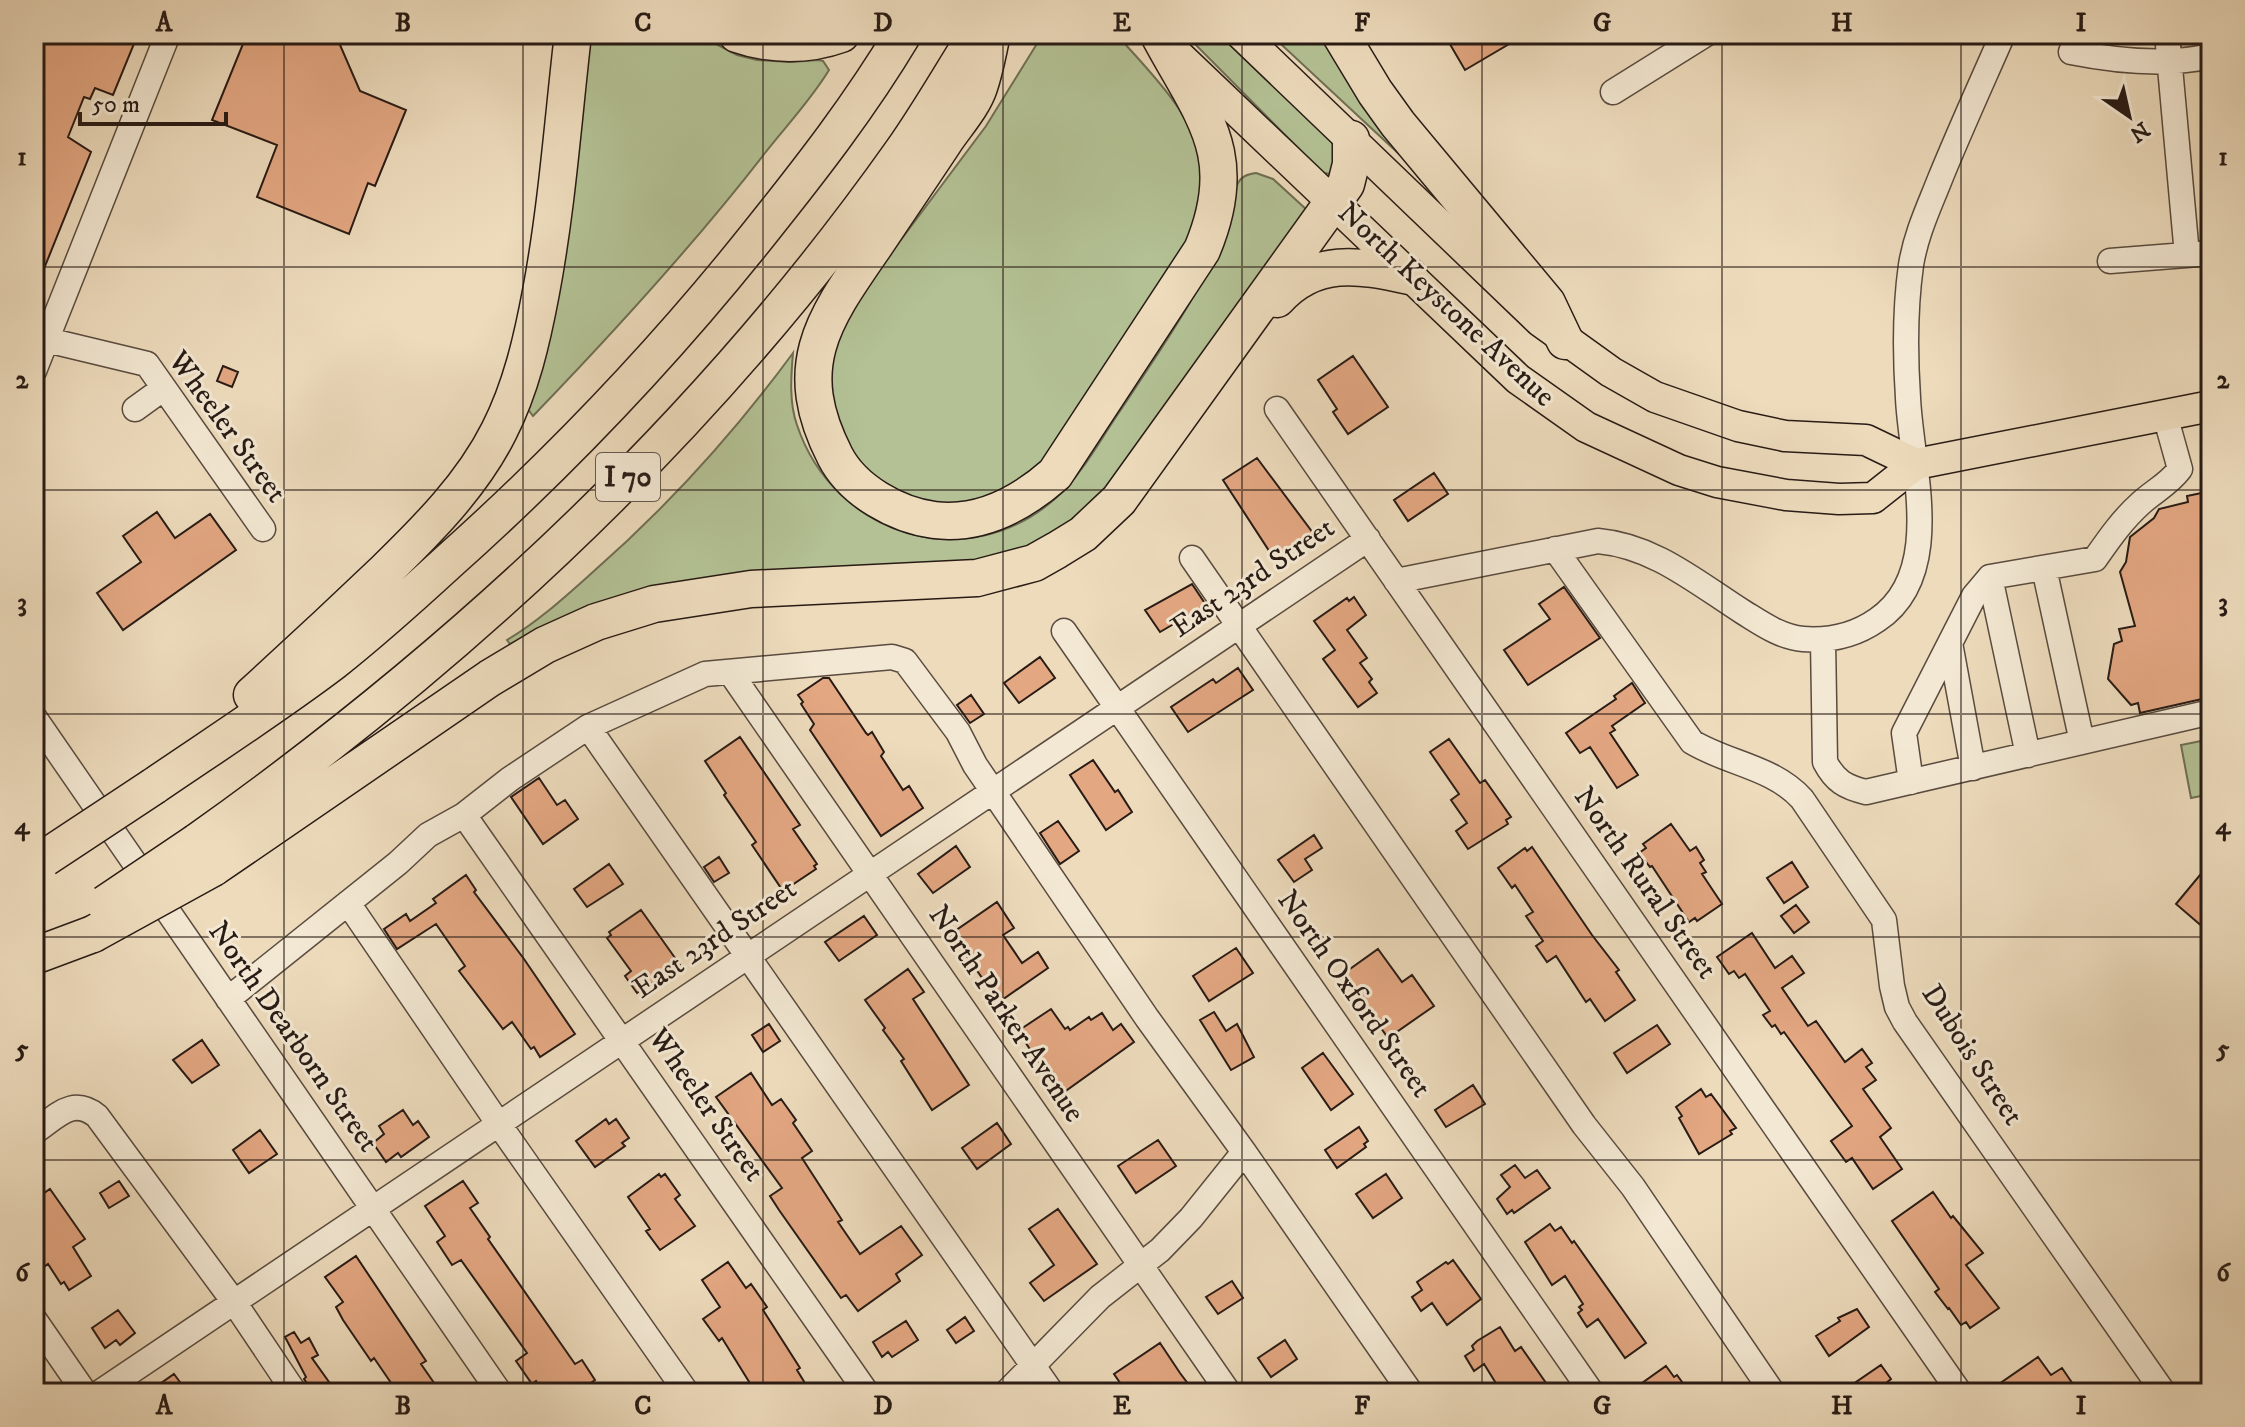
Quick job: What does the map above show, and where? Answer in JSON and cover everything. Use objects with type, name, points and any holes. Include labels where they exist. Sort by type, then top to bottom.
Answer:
[{"type":"highway","points":[[154,786],[417,540],[471,476],[499,431],[522,374],[540,298],[552,226],[573,34]]},
{"type":"highway","points":[[737,34],[786,44],[813,42],[841,34]]},
{"type":"highway","name":"I 70","points":[[40,862],[333,661],[522,495],[622,392],[727,275],[821,157],[903,34]]},
{"type":"highway","name":"I 70","points":[[34,948],[88,926],[205,855],[474,625],[548,557],[722,377],[839,236],[904,149],[977,34]]},
{"type":"highway","points":[[992,34],[979,90],[834,305],[817,346],[814,386],[820,424],[838,462],[852,480],[886,504],[924,519],[942,521],[982,517],[1037,490],[1055,474],[1202,250],[1215,216],[1218,185],[1214,138],[1158,36]]},
{"type":"highway","points":[[1340,34],[1398,124],[1547,303],[1565,341]]},
{"type":"highway","points":[[205,855],[545,645],[596,622],[654,604],[722,592],[977,578],[1034,563],[1083,534],[1119,500],[1334,203],[1346,184],[1351,164],[1351,139]]},
{"type":"highway","points":[[1246,327],[1294,282],[1322,270],[1362,267],[1409,276]]},
{"type":"highway","points":[[34,956],[88,926]]},
{"type":"main road","name":"North Keystone Avenue","points":[[1241,34],[1540,321],[1633,386],[1682,408],[1738,426],[1785,436],[1866,440],[1916,464]]},
{"type":"main road","name":"North Keystone Avenue","points":[[1158,36],[1494,357],[1542,398],[1586,427],[1679,470],[1717,482],[1786,495],[1873,498],[1916,464],[2211,406]]},
{"type":"street","points":[[34,371],[168,34]]},
{"type":"street","points":[[1613,92],[1706,34]]},
{"type":"street","points":[[1396,581],[1598,541],[1625,544],[1651,553],[1770,629],[1796,638],[1823,640],[1850,635],[1882,617],[1901,598],[1918,556],[1916,464],[1908,400],[1907,325],[1917,236],[2003,34]]},
{"type":"street","points":[[2110,261],[2199,254],[2167,34]]},
{"type":"street","points":[[2071,52],[2106,58],[2169,61],[2211,56]]},
{"type":"street","name":"Wheeler Street","points":[[47,340],[147,364],[263,529]]},
{"type":"street","points":[[135,409],[164,388]]},
{"type":"street","name":"North Rural Street","points":[[1277,409],[1960,1393]]},
{"type":"street","points":[[1911,782],[1904,733],[1974,596],[1990,577],[2095,559],[2122,521],[2171,481],[2180,469],[2165,415]]},
{"type":"street","name":"East 23rd Street","points":[[99,1393],[1368,539]]},
{"type":"street","name":"Dubois Street","points":[[1555,549],[1692,742],[1770,774],[1790,786],[1802,799],[1884,920],[1892,986],[1897,1007],[1905,1022],[2164,1393]]},
{"type":"street","points":[[1192,558],[1584,1125],[1633,1187],[1773,1393]]},
{"type":"street","points":[[2044,568],[2082,742]]},
{"type":"street","points":[[1990,577],[2028,755]]},
{"type":"street","name":"North Oxford Street","points":[[1064,631],[1592,1393]]},
{"type":"street","points":[[1823,640],[1825,762],[1832,777],[1848,787],[1866,792],[2211,712]]},
{"type":"street","points":[[1950,643],[1973,768]]},
{"type":"street","points":[[228,999],[428,835],[464,815],[510,779],[588,727],[705,674],[892,657],[905,661],[958,732],[975,765],[1147,1018],[1411,1393]]},
{"type":"street","name":"North Parker Avenue","points":[[730,672],[1229,1393]]},
{"type":"street","name":"North Dearborn Street","points":[[34,717],[500,1393]]},
{"type":"street","points":[[588,727],[1052,1393]]},
{"type":"street","name":"Wheeler Street","points":[[464,815],[867,1393]]},
{"type":"street","points":[[348,903],[687,1393]]},
{"type":"street","points":[[34,1132],[73,1106],[85,1106],[97,1116],[234,1302],[295,1393]]},
{"type":"street","points":[[1006,1393],[1100,1297],[1141,1267],[1191,1218],[1244,1152]]},
{"type":"street","points":[[34,1319],[85,1393]]},
{"type":"green space","points":[[585,34],[697,34],[737,55],[757,60],[818,60],[823,61],[829,70],[738,188],[681,255],[533,416],[527,408]]},
{"type":"green space","points":[[1043,34],[1116,34],[1159,82],[1184,116],[1201,155],[1205,181],[1202,220],[1025,489],[938,509],[876,481],[855,459],[829,398],[829,355],[841,320],[986,126]]},
{"type":"green space","points":[[1185,34],[1222,34],[1332,140],[1339,162],[1332,174],[1323,173]]},
{"type":"green space","points":[[1270,34],[1323,34],[1405,147],[1399,154]]},
{"type":"green space","points":[[1256,173],[1273,179],[1308,211],[1090,514],[999,566],[701,580],[617,599],[562,618],[510,644],[507,640],[563,599],[648,521],[724,440],[793,353],[791,389],[794,417],[815,463],[841,494],[872,518],[908,533],[945,539],[984,536],[1022,522],[1057,497],[1090,457],[1203,279],[1227,228],[1239,182],[1245,176]]},
{"type":"green space","points":[[2211,739],[2211,794],[2191,798],[2181,745]]},
{"type":"building","points":[[34,34],[138,34],[113,95],[95,88],[90,99],[84,97],[68,137],[91,152],[35,291]]},
{"type":"building","points":[[247,34],[331,34],[337,38],[360,91],[406,110],[375,186],[368,183],[349,234],[257,197],[277,145],[212,120]]},
{"type":"building","points":[[1444,34],[1526,34],[1465,70]]},
{"type":"building","points":[[1353,356],[1388,407],[1348,434],[1333,412],[1337,409],[1318,380]]},
{"type":"building","points":[[223,366],[238,372],[232,387],[217,381]]},
{"type":"building","points":[[1257,458],[1313,533],[1275,560],[1223,480]]},
{"type":"building","points":[[1434,473],[1448,494],[1408,521],[1394,500]]},
{"type":"building","points":[[2211,491],[2211,697],[2140,713],[2138,703],[2131,705],[2108,679],[2114,644],[2122,641],[2119,629],[2135,626],[2120,572],[2126,562],[2130,537],[2154,518],[2159,509],[2188,502],[2187,496]]},
{"type":"building","points":[[157,512],[175,538],[210,514],[236,550],[123,630],[97,593],[141,562],[123,536]]},
{"type":"building","points":[[1192,584],[1206,605],[1160,632],[1145,610]]},
{"type":"building","points":[[1564,587],[1600,638],[1528,685],[1504,650],[1550,619],[1539,604]]},
{"type":"building","points":[[1354,597],[1366,615],[1347,630],[1367,658],[1360,663],[1372,679],[1369,682],[1377,693],[1358,707],[1323,659],[1335,650],[1314,621],[1347,598],[1349,601]]},
{"type":"building","points":[[1040,657],[1055,678],[1019,703],[1004,683]]},
{"type":"building","points":[[1238,668],[1253,690],[1188,732],[1171,707],[1213,679],[1216,683]]},
{"type":"building","points":[[823,678],[829,678],[866,733],[872,732],[884,752],[881,756],[903,790],[909,786],[923,808],[881,836],[810,730],[814,724],[798,695]]},
{"type":"building","points":[[1632,683],[1645,703],[1612,726],[1615,730],[1610,733],[1638,775],[1617,788],[1590,747],[1580,753],[1566,733],[1616,699],[1614,696]]},
{"type":"building","points":[[971,695],[984,714],[970,723],[957,705]]},
{"type":"building","points":[[740,737],[800,825],[793,829],[817,864],[814,866],[816,869],[783,891],[752,845],[756,842],[705,761]]},
{"type":"building","points":[[1449,739],[1480,783],[1485,780],[1511,817],[1506,820],[1508,824],[1468,849],[1456,831],[1467,823],[1451,800],[1459,794],[1430,752]]},
{"type":"building","points":[[1093,760],[1132,812],[1106,830],[1070,775]]},
{"type":"building","points":[[539,778],[557,805],[565,800],[578,819],[543,844],[511,797]]},
{"type":"building","points":[[1058,821],[1079,851],[1060,864],[1040,833]]},
{"type":"building","points":[[1671,824],[1690,851],[1696,847],[1704,860],[1700,863],[1706,872],[1702,874],[1722,904],[1697,921],[1695,918],[1689,922],[1652,866],[1639,853],[1646,848],[1643,844]]},
{"type":"building","points":[[1314,835],[1322,848],[1305,859],[1312,870],[1294,882],[1278,860]]},
{"type":"building","points":[[956,846],[970,867],[933,893],[918,874]]},
{"type":"building","points":[[1532,847],[1619,970],[1616,972],[1635,1000],[1605,1021],[1590,999],[1586,1002],[1556,956],[1547,962],[1536,946],[1543,941],[1526,916],[1533,912],[1515,885],[1512,888],[1498,868],[1525,848],[1527,851]]},
{"type":"building","points":[[719,857],[729,873],[714,882],[704,867]]},
{"type":"building","points":[[1792,862],[1808,887],[1784,903],[1767,878]]},
{"type":"building","points":[[609,864],[623,884],[587,907],[574,889]]},
{"type":"building","points":[[2211,873],[2211,934],[2176,904],[2200,875],[2203,878]]},
{"type":"building","points":[[466,875],[476,890],[474,892],[575,1034],[540,1057],[512,1022],[503,1029],[459,971],[465,966],[436,924],[397,949],[384,929],[406,914],[410,921],[436,903],[433,899]]},
{"type":"building","points":[[997,902],[1014,928],[1003,935],[1022,963],[1038,952],[1048,968],[999,1002],[952,935]]},
{"type":"building","points":[[1796,905],[1809,922],[1794,933],[1781,916]]},
{"type":"building","points":[[641,910],[680,965],[637,993],[625,976],[631,971],[607,938],[611,935],[609,932]]},
{"type":"building","points":[[864,916],[877,935],[839,961],[825,942]]},
{"type":"building","points":[[1752,933],[1775,968],[1792,956],[1804,973],[1782,988],[1808,1026],[1816,1021],[1845,1062],[1862,1049],[1872,1063],[1866,1067],[1876,1080],[1863,1089],[1891,1128],[1880,1137],[1902,1169],[1873,1189],[1852,1158],[1846,1162],[1831,1141],[1852,1126],[1784,1032],[1781,1034],[1775,1025],[1772,1027],[1763,1015],[1770,1011],[1745,974],[1739,978],[1734,971],[1729,974],[1717,957]]},
{"type":"building","points":[[1236,948],[1253,973],[1209,1001],[1193,976]]},
{"type":"building","points":[[1378,949],[1402,982],[1412,975],[1434,1006],[1388,1038],[1343,974]]},
{"type":"building","points":[[908,969],[924,992],[913,999],[969,1085],[932,1110],[901,1061],[904,1059],[865,1000]]},
{"type":"building","points":[[1051,1009],[1065,1029],[1068,1027],[1070,1030],[1089,1017],[1091,1020],[1102,1013],[1113,1030],[1121,1024],[1134,1042],[1060,1095],[1018,1031]]},
{"type":"building","points":[[1214,1012],[1226,1031],[1237,1024],[1254,1057],[1231,1070],[1200,1020]]},
{"type":"building","points":[[769,1024],[780,1041],[763,1052],[752,1035]]},
{"type":"building","points":[[1657,1025],[1670,1044],[1627,1073],[1614,1053]]},
{"type":"building","points":[[202,1040],[219,1065],[192,1083],[173,1060]]},
{"type":"building","points":[[1323,1053],[1353,1094],[1331,1110],[1302,1068]]},
{"type":"building","points":[[751,1073],[772,1105],[781,1099],[796,1120],[793,1123],[812,1151],[802,1158],[860,1254],[901,1226],[922,1255],[896,1274],[900,1281],[858,1311],[846,1295],[841,1298],[779,1210],[770,1196],[782,1188],[716,1097]]},
{"type":"building","points":[[1473,1085],[1485,1104],[1446,1127],[1435,1110]]},
{"type":"building","points":[[1701,1089],[1706,1097],[1711,1094],[1736,1128],[1730,1131],[1732,1134],[1699,1154],[1676,1107]]},
{"type":"building","points":[[403,1110],[413,1125],[418,1121],[429,1137],[401,1157],[398,1153],[386,1162],[373,1143],[384,1134],[379,1126]]},
{"type":"building","points":[[606,1119],[609,1124],[616,1119],[629,1138],[622,1143],[625,1146],[595,1167],[576,1141]]},
{"type":"building","points":[[997,1123],[1011,1144],[977,1169],[962,1148]]},
{"type":"building","points":[[1359,1127],[1368,1141],[1364,1144],[1366,1147],[1337,1168],[1325,1150]]},
{"type":"building","points":[[260,1130],[277,1154],[249,1173],[233,1150]]},
{"type":"building","points":[[1158,1140],[1176,1166],[1136,1193],[1118,1166]]},
{"type":"building","points":[[1515,1165],[1525,1178],[1537,1170],[1550,1188],[1514,1213],[1512,1210],[1507,1214],[1497,1199],[1510,1187],[1501,1175]]},
{"type":"building","points":[[659,1174],[661,1177],[665,1174],[680,1195],[675,1199],[695,1226],[660,1250],[628,1197]]},
{"type":"building","points":[[1386,1174],[1402,1198],[1373,1218],[1356,1194]]},
{"type":"building","points":[[119,1181],[129,1196],[109,1208],[100,1193]]},
{"type":"building","points":[[463,1181],[478,1203],[470,1208],[490,1237],[488,1239],[575,1364],[582,1360],[595,1380],[588,1385],[594,1393],[543,1393],[536,1381],[532,1384],[516,1361],[527,1353],[461,1260],[452,1265],[437,1242],[445,1236],[425,1206]]},
{"type":"building","points":[[50,1189],[85,1239],[73,1247],[91,1276],[69,1290],[64,1282],[61,1284],[48,1264],[41,1269],[34,1258],[34,1200]]},
{"type":"building","points":[[1933,1192],[1951,1218],[1953,1216],[1983,1253],[1966,1265],[1999,1308],[1970,1328],[1966,1322],[1961,1325],[1935,1292],[1939,1289],[1892,1221]]},
{"type":"building","points":[[1058,1209],[1097,1264],[1044,1301],[1030,1283],[1054,1265],[1029,1229]]},
{"type":"building","points":[[1550,1224],[1555,1231],[1561,1227],[1572,1243],[1574,1241],[1646,1343],[1625,1358],[1598,1319],[1587,1327],[1578,1313],[1583,1304],[1565,1276],[1552,1285],[1525,1242]]},
{"type":"building","points":[[356,1256],[426,1361],[421,1364],[441,1393],[398,1393],[343,1320],[336,1307],[343,1302],[325,1277]]},
{"type":"building","points":[[1453,1260],[1481,1299],[1447,1325],[1432,1303],[1421,1311],[1412,1297],[1422,1290],[1417,1282]]},
{"type":"building","points":[[728,1262],[746,1288],[751,1284],[767,1307],[763,1310],[800,1368],[797,1370],[811,1393],[756,1393],[722,1338],[719,1341],[703,1319],[720,1307],[702,1280]]},
{"type":"building","points":[[1232,1281],[1243,1298],[1218,1314],[1206,1297]]},
{"type":"building","points":[[1857,1309],[1869,1327],[1829,1356],[1816,1336],[1840,1321],[1838,1318]]},
{"type":"building","points":[[118,1310],[135,1333],[120,1345],[116,1340],[105,1348],[92,1328]]},
{"type":"building","points":[[965,1317],[974,1331],[956,1343],[947,1330]]},
{"type":"building","points":[[906,1321],[918,1340],[892,1357],[888,1352],[882,1357],[873,1342]]},
{"type":"building","points":[[1500,1327],[1515,1351],[1521,1347],[1546,1383],[1541,1386],[1546,1393],[1502,1393],[1484,1364],[1474,1371],[1465,1356],[1474,1350],[1472,1346],[1477,1341]]},
{"type":"building","points":[[294,1332],[301,1343],[309,1338],[318,1355],[312,1358],[329,1382],[314,1393],[304,1379],[306,1377],[285,1337]]},
{"type":"building","points":[[1285,1340],[1297,1359],[1271,1377],[1258,1358]]},
{"type":"building","points":[[1160,1343],[1195,1393],[1127,1393],[1114,1374]]},
{"type":"building","points":[[2038,1357],[2051,1375],[2062,1368],[2079,1393],[1986,1393]]},
{"type":"building","points":[[1881,1365],[1891,1379],[1874,1393],[1840,1393]]},
{"type":"building","points":[[1666,1366],[1690,1393],[1628,1393]]},
{"type":"building","points":[[174,1374],[188,1393],[147,1393]]}]
